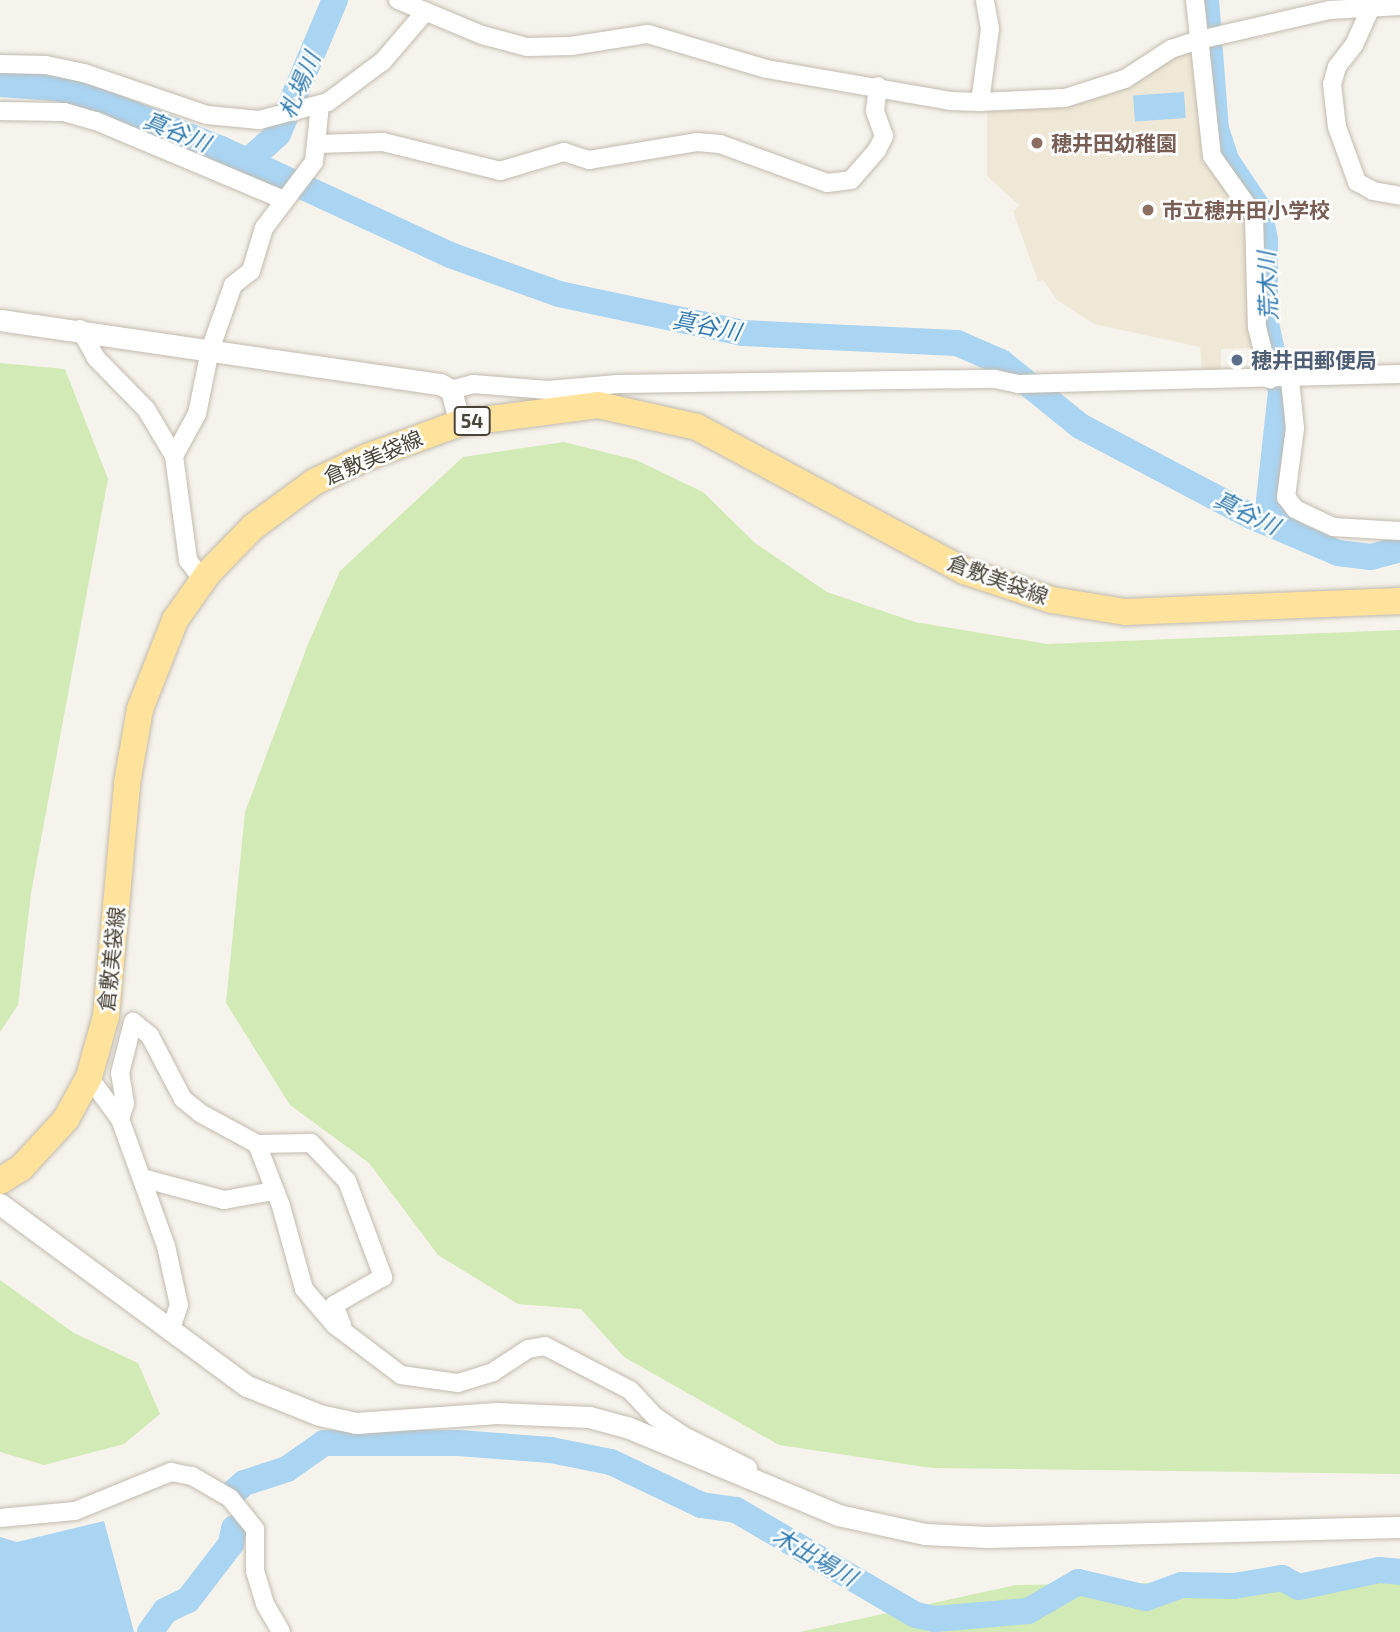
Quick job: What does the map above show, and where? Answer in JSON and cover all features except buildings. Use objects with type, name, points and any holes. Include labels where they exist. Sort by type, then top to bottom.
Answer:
[{"type":"main road","name":"倉敷美袋線","points":[[0,1181],[22,1168],[66,1119],[89,1077],[106,1016],[127,783],[140,709],[175,620],[203,581],[253,527],[314,482],[368,457],[460,423],[598,405],[697,427],[964,571],[1052,600],[1125,612],[1400,601]]},
{"type":"street","points":[[398,0],[527,47],[571,46],[648,34],[767,69],[878,86],[950,102],[1065,98],[1125,79],[1171,49],[1206,39],[1390,8]]},
{"type":"street","points":[[980,102],[990,29],[985,0]]},
{"type":"street","points":[[1195,0],[1206,39],[1212,156],[1254,215],[1256,327],[1280,379],[1295,428],[1286,498],[1295,509],[1333,527],[1400,531]]},
{"type":"street","points":[[1390,8],[1332,84],[1337,127],[1357,182],[1373,191],[1400,197]]},
{"type":"street","points":[[0,64],[46,65],[83,73],[207,116],[259,120],[320,105],[383,61],[425,12]]},
{"type":"street","points":[[316,144],[383,142],[499,171],[564,152],[589,160],[697,142],[747,152],[827,183],[851,180],[877,150],[884,136],[875,111],[878,86]]},
{"type":"street","points":[[174,456],[197,414],[210,350],[233,285],[251,271],[264,228],[282,199],[314,162],[320,105]]},
{"type":"street","points":[[0,111],[64,112],[96,121],[282,199]]},
{"type":"street","points":[[0,320],[80,329],[440,384],[451,390],[473,384],[548,390],[618,384],[968,379],[1018,384],[1400,374]]},
{"type":"street","points":[[80,329],[96,358],[146,409],[174,456],[188,560],[203,581]]},
{"type":"street","points":[[451,390],[460,423]]},
{"type":"street","points":[[120,1119],[125,1104],[120,1073],[133,1022],[150,1036],[183,1099],[257,1144],[311,1143],[347,1181],[383,1277],[334,1305],[346,1333]]},
{"type":"street","points":[[89,1077],[120,1119],[177,1286],[179,1305],[170,1331]]},
{"type":"street","points":[[257,1144],[304,1289],[346,1333],[401,1375],[458,1383],[493,1372],[528,1349],[545,1346],[631,1390],[654,1416],[682,1435],[756,1471],[795,1499]]},
{"type":"street","points":[[142,1178],[224,1200],[274,1191]]},
{"type":"street","points":[[0,1204],[247,1387],[309,1412],[356,1423],[497,1413],[589,1417],[628,1427],[795,1499],[851,1518],[937,1535],[1400,1527]]},
{"type":"street","points":[[0,1518],[75,1511],[171,1472],[192,1476],[230,1498],[255,1529],[255,1571],[265,1604],[281,1632]]},
{"type":"shaded area","name":"市立穂井田小学校","points":[[1191,51],[1198,123],[1209,161],[1246,217],[1248,319],[1255,348],[1221,349],[1221,370],[1202,369],[1200,347],[1094,324],[1057,300],[1043,280],[1038,281],[1013,211],[1020,206],[987,176],[987,110],[1057,105],[1169,56]]},
{"type":"green space","points":[[0,363],[65,369],[108,479],[31,893],[18,1005],[0,1032]]},
{"type":"green space","points":[[564,442],[636,460],[703,492],[755,543],[827,592],[915,622],[1047,644],[1400,630],[1400,1474],[932,1468],[779,1445],[624,1357],[581,1309],[518,1304],[438,1255],[369,1163],[290,1105],[226,1003],[245,812],[308,644],[340,571],[463,457]]},
{"type":"green space","points":[[0,1280],[74,1333],[138,1363],[160,1414],[124,1444],[44,1465],[0,1452]]},
{"type":"green space","points":[[1400,1579],[1400,1632],[800,1632],[1016,1585]]},
{"type":"water","points":[[1184,92],[1186,118],[1135,121],[1133,96]]},
{"type":"water","points":[[104,1521],[134,1632],[0,1632],[0,1537],[17,1542]]},
{"type":"waterway","name":"札場川","points":[[248,161],[278,134],[335,0]]},
{"type":"waterway","name":"荒木川","points":[[1206,0],[1216,129],[1226,160],[1259,209],[1265,240],[1265,319],[1281,392],[1269,501],[1291,532]]},
{"type":"waterway","name":"真谷川","points":[[0,84],[56,88],[95,99],[221,149],[450,255],[559,294],[743,333],[957,343],[1001,362],[1080,426],[1251,516],[1338,553],[1371,557],[1400,549]]},
{"type":"waterway","name":"木出場川","points":[[234,1492],[244,1483],[287,1469],[324,1443],[458,1443],[551,1450],[611,1462],[701,1505],[736,1510],[916,1615],[935,1619],[1028,1611],[1078,1582],[1146,1598],[1182,1585],[1234,1586],[1282,1578],[1299,1587],[1379,1570],[1400,1572]]},
{"type":"waterway","name":"木出場川","points":[[150,1632],[165,1611],[188,1600],[231,1544],[234,1528]]},
{"type":"place","name":"穂井田幼稚園","points":[[1037,143]]},
{"type":"place","name":"市立穂井田小学校","points":[[1148,210]]},
{"type":"place","name":"穂井田郵便局","points":[[1237,360]]}]
